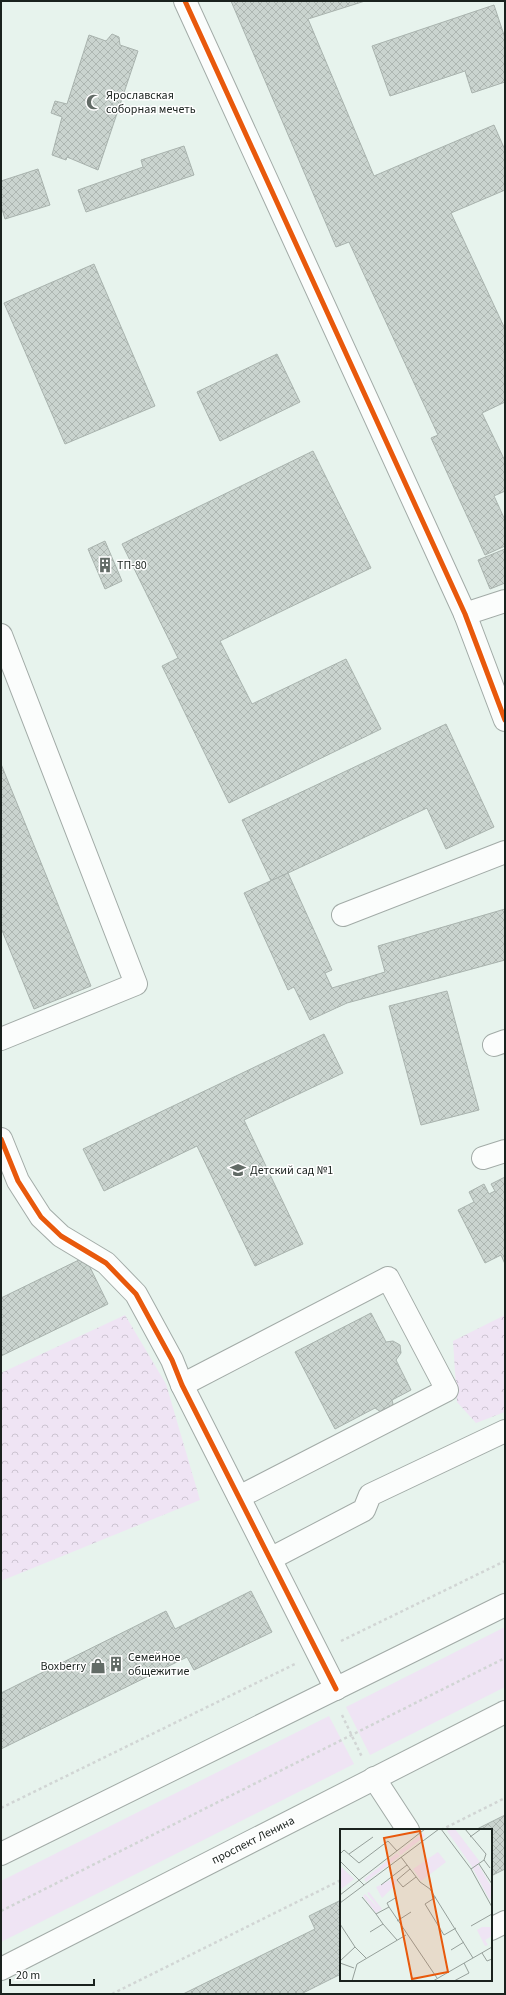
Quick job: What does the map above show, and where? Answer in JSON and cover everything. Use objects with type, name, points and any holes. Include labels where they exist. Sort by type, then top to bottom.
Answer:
[{"type":"street","points":[[184,1],[465,614],[505,720]]},
{"type":"street","points":[[465,614],[505,601]]},
{"type":"street","points":[[1,635],[136,984],[1,1038]]},
{"type":"street","points":[[343,914],[505,852]]},
{"type":"street","points":[[1,1139],[18,1181],[41,1216],[61,1236],[106,1263],[136,1294],[172,1360],[182,1385],[336,1689]]},
{"type":"street","points":[[483,1158],[505,1150]]},
{"type":"street","points":[[182,1385],[388,1278],[447,1390],[239,1497]]},
{"type":"street","points":[[270,1558],[364,1510],[370,1496],[505,1431]]},
{"type":"street","points":[[1,1854],[505,1606]]},
{"type":"street","name":"проспект Ленина","points":[[1,1969],[505,1712]]},
{"type":"street","points":[[374,1778],[407,1829]]},
{"type":"street","points":[[492,1928],[505,1922]]},
{"type":"path","points":[[1,1808],[505,1561]]},
{"type":"path","points":[[1,1911],[505,1658]]},
{"type":"path","points":[[336,1689],[340,1710],[351,1736],[374,1778]]},
{"type":"path","points":[[443,1829],[505,1798]]},
{"type":"path","points":[[112,1994],[340,1880]]},
{"type":"green space","points":[[125,1315],[166,1384],[200,1500],[1,1581],[1,1373]]},
{"type":"green space","points":[[505,1315],[505,1412],[476,1423],[457,1402],[453,1341]]},
{"type":"green space","points":[[505,1627],[505,1687],[370,1755],[346,1707]]},
{"type":"green space","points":[[329,1716],[354,1764],[1,1942],[1,1881]]},
{"type":"building","points":[[231,1],[365,1],[308,19],[374,176],[494,125],[505,150],[505,190],[451,213],[505,329],[505,402],[482,413],[505,461],[505,491],[494,496],[505,520],[505,546],[485,555],[431,438],[438,435],[349,242],[336,247]]},
{"type":"building","points":[[494,5],[505,38],[505,82],[472,93],[465,71],[390,96],[372,46]]},
{"type":"building","name":"Ярославская соборная мечеть","points":[[112,34],[119,37],[120,45],[138,51],[98,170],[67,157],[66,160],[52,155],[62,117],[51,113],[55,101],[67,104],[89,35],[106,41]]},
{"type":"building","points":[[184,146],[194,175],[86,212],[78,190],[143,167],[141,160]]},
{"type":"building","points":[[38,169],[50,205],[5,219],[1,206],[1,181]]},
{"type":"building","points":[[94,264],[155,406],[65,444],[4,303]]},
{"type":"building","points":[[277,354],[300,402],[220,441],[197,392]]},
{"type":"building","points":[[313,451],[371,568],[220,641],[252,704],[346,659],[381,729],[229,803],[162,666],[178,658],[122,544]]},
{"type":"building","name":"ТП-80","points":[[105,541],[122,581],[105,589],[88,549]]},
{"type":"building","points":[[505,549],[505,583],[490,589],[478,560]]},
{"type":"building","points":[[446,724],[494,827],[446,849],[427,808],[271,881],[242,820]]},
{"type":"building","points":[[1,764],[91,986],[34,1009],[1,928]]},
{"type":"building","points":[[288,873],[332,970],[325,973],[332,988],[385,972],[378,946],[505,909],[505,960],[347,1003],[310,1020],[294,987],[288,990],[244,893]]},
{"type":"building","points":[[447,991],[479,1110],[421,1125],[389,1006]]},
{"type":"building","name":"Детский сад №1","points":[[324,1034],[343,1073],[244,1120],[303,1244],[255,1266],[197,1146],[104,1191],[83,1149]]},
{"type":"building","points":[[505,1177],[505,1264],[501,1255],[485,1263],[458,1210],[474,1202],[469,1192],[484,1184],[489,1194],[495,1191],[491,1184]]},
{"type":"building","points":[[85,1257],[108,1304],[1,1356],[1,1298]]},
{"type":"building","points":[[371,1313],[386,1342],[393,1341],[400,1345],[401,1353],[396,1360],[411,1390],[392,1400],[393,1404],[388,1410],[381,1412],[375,1408],[335,1429],[295,1352]]},
{"type":"building","name":"Семейное общежитие","points":[[251,1591],[272,1632],[194,1670],[187,1657],[1,1749],[1,1693],[166,1611],[175,1629]]},
{"type":"building","points":[[505,1815],[505,1869],[492,1876],[492,1829],[477,1829]]},
{"type":"building","points":[[340,1900],[340,1974],[301,1994],[183,1994],[315,1929],[309,1916]]},
{"type":"cycle path","points":[[185,1],[465,614],[505,720]]},
{"type":"cycle path","points":[[1,1139],[18,1181],[41,1217],[61,1236],[106,1263],[136,1294],[172,1360],[182,1385],[336,1689]]},
{"type":"place","name":"Ярославская соборная мечеть","points":[[94,102]]},
{"type":"place","name":"ТП-80","points":[[105,565]]},
{"type":"place","name":"Детский сад №1","points":[[238,1170]]},
{"type":"place","name":"Семейное общежитие","points":[[116,1664]]},
{"type":"place","name":"Boxberry","points":[[98,1666]]}]
